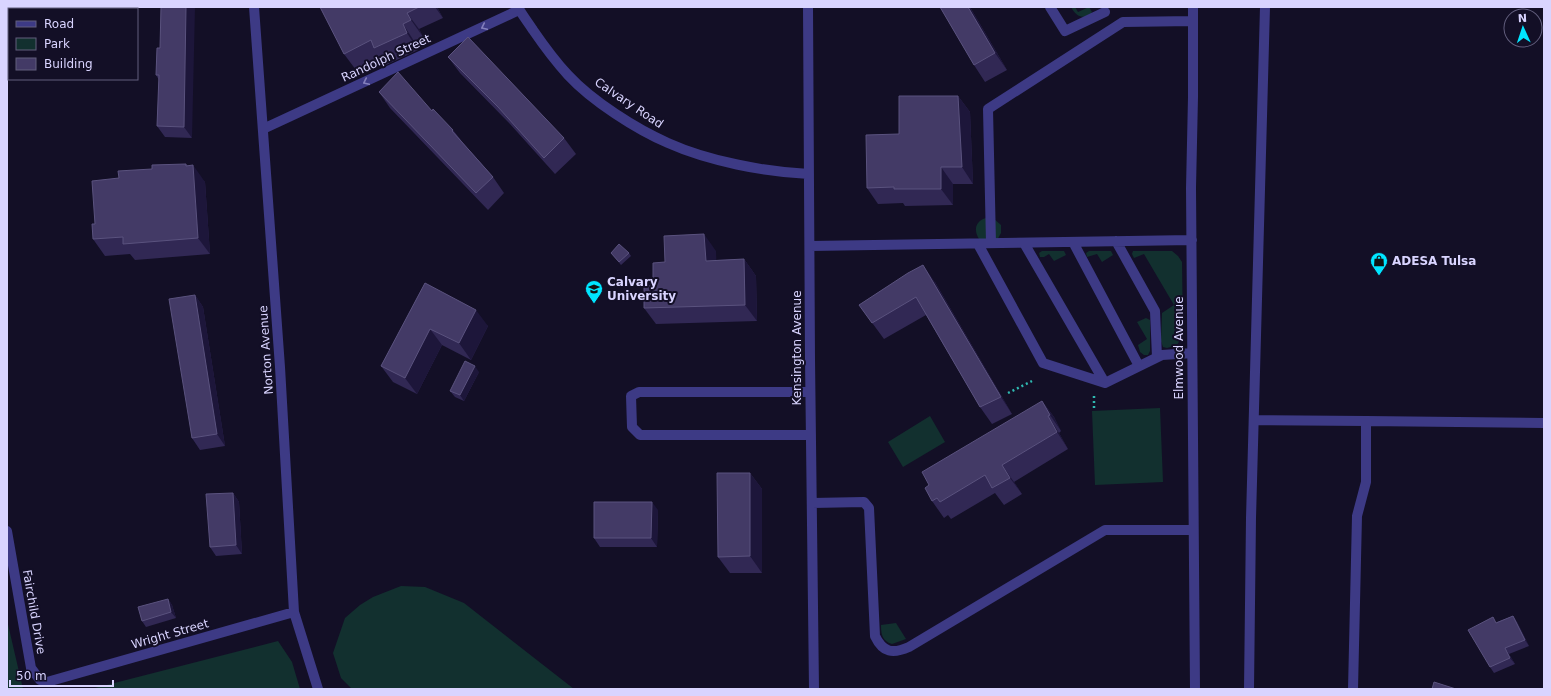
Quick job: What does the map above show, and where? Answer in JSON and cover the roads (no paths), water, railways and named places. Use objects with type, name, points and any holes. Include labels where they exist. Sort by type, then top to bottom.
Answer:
[{"type":"street","name":"Norton Avenue","points":[[254,7],[280,367],[294,612],[318,689]]},
{"type":"street","name":"Kensington Avenue","points":[[808,7],[810,392],[814,689]]},
{"type":"street","points":[[1050,7],[1064,31],[1104,9],[1115,28]]},
{"type":"street","name":"Elmwood Avenue","points":[[1193,7],[1192,353],[1195,689]]},
{"type":"street","points":[[1249,689],[1254,420],[1266,7]]},
{"type":"street","name":"Randolph Street","points":[[263,129],[519,8]]},
{"type":"street","name":"Calvary Road","points":[[519,8],[545,48],[569,76],[608,108],[639,128],[668,143],[700,155],[785,173],[809,174]]},
{"type":"street","points":[[991,243],[988,108],[1123,22],[1193,21]]},
{"type":"street","points":[[810,246],[1192,240]]},
{"type":"street","points":[[1116,241],[1155,311],[1157,357]]},
{"type":"street","points":[[1073,242],[1139,366]]},
{"type":"street","points":[[1024,243],[1105,383]]},
{"type":"street","points":[[978,244],[1043,363],[1105,383],[1162,355],[1192,353]]},
{"type":"street","points":[[810,392],[639,392],[631,396],[632,427],[640,435],[811,435]]},
{"type":"street","points":[[1254,420],[1544,423]]},
{"type":"street","points":[[1353,689],[1357,516],[1366,482],[1366,421]]},
{"type":"street","points":[[812,503],[864,502],[869,508],[875,636],[878,643],[883,648],[898,652],[909,648],[1105,530],[1193,530]]},
{"type":"street","name":"Fairchild Drive","points":[[7,532],[31,668],[40,680],[47,682],[53,681]]},
{"type":"street","name":"Wright Street","points":[[53,681],[294,612]]},
{"type":"place","name":"ADESA Tulsa","points":[[1379,276]]},
{"type":"place","name":"Calvary University","points":[[594,304]]}]
